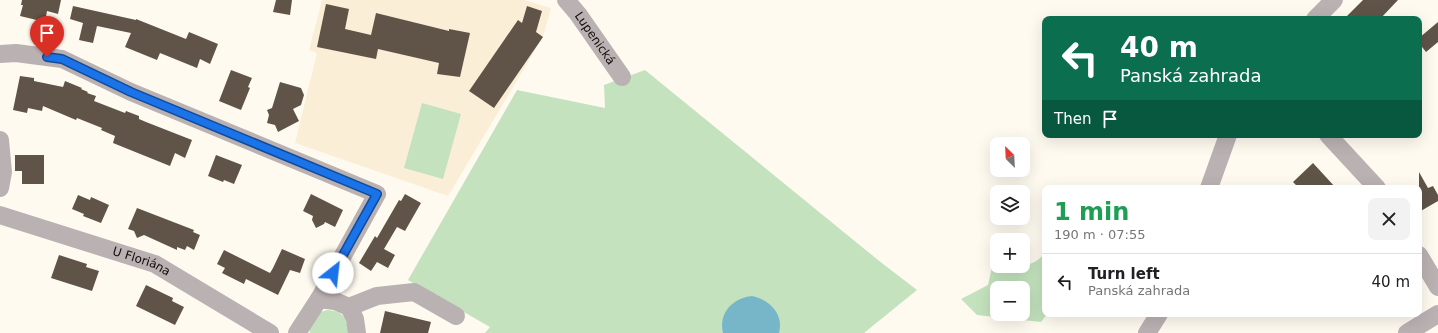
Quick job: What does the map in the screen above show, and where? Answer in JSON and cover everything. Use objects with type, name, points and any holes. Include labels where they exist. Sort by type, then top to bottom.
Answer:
[{"type":"street","name":"Lupenická","points":[[566,0],[578,14],[622,77]]},
{"type":"street","points":[[1318,16],[1334,0]]},
{"type":"street","points":[[0,54],[16,53],[62,59],[131,92],[377,194],[319,299],[297,333]]},
{"type":"street","points":[[1210,185],[1227,138]]},
{"type":"street","points":[[1331,138],[1374,185]]},
{"type":"street","points":[[0,140],[3,172],[0,188]]},
{"type":"street","name":"U Floriána","points":[[0,215],[155,264],[270,333]]},
{"type":"street","points":[[1422,261],[1438,287]]},
{"type":"street","points":[[349,307],[377,296],[414,292],[456,316]]},
{"type":"street","points":[[319,299],[335,301],[349,307],[355,319],[357,333]]},
{"type":"street","points":[[1406,333],[1438,314]]},
{"type":"street","points":[[1147,333],[1157,317]]},
{"type":"shaded area","points":[[322,0],[524,0],[551,8],[543,37],[448,196],[295,143],[317,53],[309,50]]},
{"type":"green space","points":[[645,70],[878,260],[917,290],[864,333],[485,333],[490,327],[408,280],[517,90],[605,108],[604,85]]},
{"type":"green space","points":[[422,103],[461,114],[443,179],[404,168]]},
{"type":"green space","points":[[1042,256],[1042,317],[1045,317],[1041,322],[1030,321],[1030,281],[990,281],[990,316],[977,315],[961,299],[988,285],[991,273],[1030,273],[1030,264]]},
{"type":"green space","points":[[327,310],[337,312],[343,316],[347,323],[349,333],[310,333],[309,329],[321,312]]},
{"type":"water","points":[[752,296],[765,301],[774,309],[779,320],[779,333],[723,333],[723,319],[728,308],[733,303],[745,297]]},
{"type":"building","points":[[22,0],[61,0],[58,14],[47,11],[45,22],[20,16],[23,5],[21,5]]},
{"type":"building","points":[[276,0],[292,0],[290,15],[273,12]]},
{"type":"building","points":[[1363,0],[1398,0],[1383,16],[1347,16]]},
{"type":"building","points":[[326,4],[349,9],[345,29],[371,35],[376,13],[449,31],[449,29],[470,33],[460,77],[437,74],[439,63],[378,49],[376,59],[317,47]]},
{"type":"building","points":[[73,6],[136,19],[186,39],[189,32],[218,44],[210,64],[200,59],[197,68],[160,53],[157,60],[125,47],[131,33],[97,26],[93,43],[79,40],[83,23],[70,19]]},
{"type":"building","points":[[527,6],[542,11],[536,32],[543,37],[494,108],[469,91],[518,20],[522,23]]},
{"type":"building","points":[[1438,22],[1438,42],[1426,52],[1422,47],[1422,35]]},
{"type":"building","points":[[231,70],[252,78],[248,87],[250,88],[241,110],[219,101]]},
{"type":"building","points":[[20,76],[34,78],[34,81],[63,87],[65,81],[82,88],[81,89],[88,92],[87,93],[96,96],[94,101],[125,113],[126,111],[139,116],[139,119],[192,140],[185,158],[175,153],[170,166],[113,143],[115,136],[101,130],[102,128],[77,118],[76,120],[43,106],[42,111],[28,108],[27,113],[13,110]]},
{"type":"building","points":[[280,82],[301,88],[304,95],[301,105],[293,109],[299,121],[278,132],[275,125],[267,123],[269,115],[267,110],[272,108]]},
{"type":"building","points":[[15,155],[44,155],[44,184],[22,184],[22,171],[15,171]]},
{"type":"building","points":[[216,155],[242,165],[234,184],[224,180],[223,182],[208,176]]},
{"type":"building","points":[[1313,163],[1333,185],[1296,185],[1293,182]]},
{"type":"building","points":[[1419,172],[1428,188],[1433,186],[1438,195],[1438,201],[1422,210],[1422,185],[1419,185]]},
{"type":"building","points":[[311,194],[343,210],[335,227],[325,222],[316,228],[312,220],[313,216],[303,211]]},
{"type":"building","points":[[405,194],[421,203],[405,231],[397,227],[384,249],[395,255],[388,268],[377,262],[371,271],[359,263],[375,236],[377,238],[399,200],[401,201]]},
{"type":"building","points":[[78,195],[90,200],[91,197],[109,205],[101,223],[83,216],[84,214],[72,209]]},
{"type":"building","points":[[137,208],[194,230],[193,232],[200,235],[194,250],[187,246],[185,250],[177,247],[177,250],[144,235],[137,238],[134,231],[128,229]]},
{"type":"building","points":[[282,249],[305,259],[300,273],[290,270],[278,295],[246,279],[244,284],[222,273],[225,268],[217,264],[224,250],[270,273]]},
{"type":"building","points":[[59,255],[87,264],[86,267],[99,271],[92,291],[51,278]]},
{"type":"building","points":[[146,285],[173,298],[172,301],[184,307],[175,325],[136,306]]},
{"type":"building","points":[[385,311],[431,322],[428,333],[380,333]]},
{"type":"route","points":[[47,57],[62,59],[131,92],[377,194],[333,273]]}]
